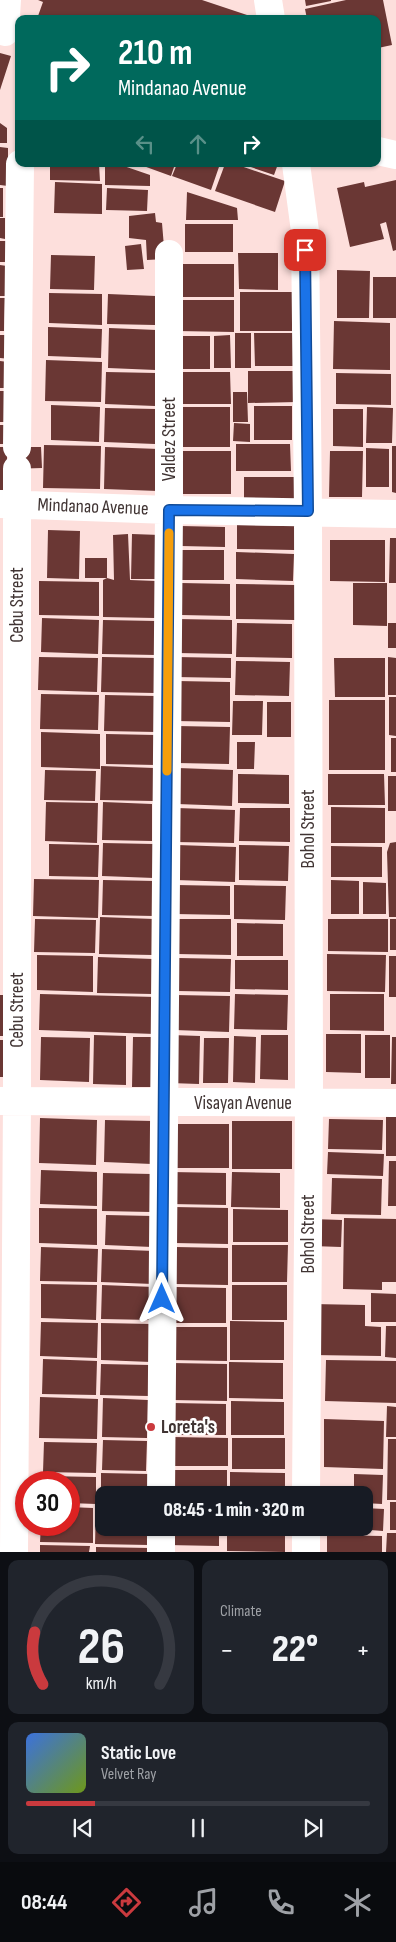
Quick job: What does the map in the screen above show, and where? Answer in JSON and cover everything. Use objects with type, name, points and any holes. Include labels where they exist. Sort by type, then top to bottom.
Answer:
[{"type":"street","points":[[7,0],[8,32]]},
{"type":"street","points":[[381,152],[396,155]]},
{"type":"street","name":"Cebu Street","points":[[14,1552],[9,1101],[8,504],[17,458],[20,167]]},
{"type":"street","name":"Bohol Street","points":[[296,167],[305,231],[308,511],[309,1103],[306,1486]]},
{"type":"street","name":"Valdez Street","points":[[161,1486],[169,510],[169,254]]},
{"type":"street","name":"Mindanao Avenue","points":[[8,504],[169,510],[396,514]]},
{"type":"street","name":"Visayan Avenue","points":[[9,1101],[396,1103]]},
{"type":"street","points":[[161,1536],[161,1552]]},
{"type":"street","points":[[306,1536],[306,1552]]},
{"type":"building","points":[[38,0],[202,0],[247,15],[38,15],[43,2]]},
{"type":"building","points":[[305,0],[331,0],[331,1],[306,6]]},
{"type":"building","points":[[346,0],[383,0],[392,45],[381,47],[381,15],[306,15],[305,9]]},
{"type":"building","points":[[0,53],[11,56],[0,90]]},
{"type":"building","points":[[0,123],[7,128],[7,143],[0,143]]},
{"type":"building","points":[[0,147],[8,148],[8,186],[0,185]]},
{"type":"building","points":[[50,167],[99,167],[100,181],[50,180]]},
{"type":"building","points":[[105,167],[127,167],[150,175],[150,186],[105,185]]},
{"type":"building","points":[[146,167],[174,167],[171,176]]},
{"type":"building","points":[[176,167],[219,167],[211,190],[172,176]]},
{"type":"building","points":[[224,167],[244,167],[285,181],[275,212],[215,191]]},
{"type":"building","points":[[251,167],[277,167],[274,175]]},
{"type":"building","points":[[396,180],[396,250],[393,251],[386,222],[380,224],[384,239],[350,247],[337,188],[364,182],[365,187]]},
{"type":"building","points":[[55,182],[102,184],[102,214],[54,213]]},
{"type":"building","points":[[0,188],[3,188],[3,217],[0,217]]},
{"type":"building","points":[[107,188],[148,190],[147,211],[106,210]]},
{"type":"building","points":[[187,192],[237,208],[238,220],[186,220]]},
{"type":"building","points":[[155,213],[156,222],[162,223],[165,259],[147,260],[146,240],[129,238],[129,216]]},
{"type":"building","points":[[0,218],[5,218],[5,239],[0,238]]},
{"type":"building","points":[[185,224],[233,224],[233,252],[185,252]]},
{"type":"building","points":[[0,241],[7,241],[7,262],[0,262]]},
{"type":"building","points":[[141,244],[144,269],[127,270],[125,246]]},
{"type":"building","points":[[238,253],[278,253],[278,290],[239,289]]},
{"type":"building","points":[[51,255],[95,256],[94,290],[50,289]]},
{"type":"building","points":[[181,264],[234,264],[234,297],[181,297]]},
{"type":"building","points":[[0,265],[7,266],[7,296],[0,296]]},
{"type":"building","points":[[337,270],[370,271],[369,318],[337,318]]},
{"type":"building","points":[[373,277],[396,277],[396,318],[373,318]]},
{"type":"building","points":[[240,292],[292,292],[292,331],[240,331]]},
{"type":"building","points":[[49,293],[102,294],[102,325],[49,323]]},
{"type":"building","points":[[108,294],[156,296],[155,325],[107,324]]},
{"type":"building","points":[[0,298],[5,298],[4,331],[0,331]]},
{"type":"building","points":[[177,300],[234,300],[234,332],[177,331]]},
{"type":"building","points":[[334,321],[390,323],[390,370],[333,369]]},
{"type":"building","points":[[48,327],[102,329],[101,358],[48,356]]},
{"type":"building","points":[[109,328],[157,330],[156,370],[108,368]]},
{"type":"building","points":[[235,333],[251,333],[251,368],[235,368]]},
{"type":"building","points":[[254,333],[294,333],[294,366],[255,366]]},
{"type":"building","points":[[0,335],[11,335],[11,359],[0,358]]},
{"type":"building","points":[[230,335],[231,368],[214,368],[214,336]]},
{"type":"building","points":[[179,336],[210,336],[210,369],[179,369]]},
{"type":"building","points":[[46,360],[102,362],[101,402],[45,401]]},
{"type":"building","points":[[0,361],[8,362],[7,388],[0,388]]},
{"type":"building","points":[[248,371],[296,371],[297,402],[248,403]]},
{"type":"building","points":[[106,372],[156,373],[155,406],[105,404]]},
{"type":"building","points":[[179,372],[230,372],[231,404],[180,404]]},
{"type":"building","points":[[336,373],[391,374],[391,405],[336,404]]},
{"type":"building","points":[[0,391],[4,391],[4,422],[0,422]]},
{"type":"building","points":[[233,392],[247,392],[248,422],[233,422]]},
{"type":"building","points":[[51,405],[100,407],[99,442],[51,440]]},
{"type":"building","points":[[254,406],[292,406],[292,440],[254,440]]},
{"type":"building","points":[[177,407],[230,407],[230,447],[177,447]]},
{"type":"building","points":[[367,407],[393,408],[392,443],[366,443]]},
{"type":"building","points":[[105,408],[156,409],[155,444],[104,442]]},
{"type":"building","points":[[333,409],[363,409],[363,447],[333,446]]},
{"type":"building","points":[[234,423],[250,424],[250,442],[233,441]]},
{"type":"building","points":[[0,425],[9,425],[9,444],[0,444]]},
{"type":"building","points":[[236,444],[290,444],[291,471],[236,471]]},
{"type":"building","points":[[44,445],[101,446],[100,489],[43,488]]},
{"type":"building","points":[[392,446],[396,446],[396,493],[392,492]]},
{"type":"building","points":[[0,447],[7,447],[7,490],[0,490]]},
{"type":"building","points":[[9,447],[41,447],[42,468],[10,469]]},
{"type":"building","points":[[105,447],[159,449],[158,491],[104,489]]},
{"type":"building","points":[[366,448],[389,449],[389,487],[366,487]]},
{"type":"building","points":[[177,451],[231,451],[231,494],[177,494]]},
{"type":"building","points":[[330,451],[363,451],[362,497],[329,497]]},
{"type":"building","points":[[244,477],[299,477],[295,499],[244,499]]},
{"type":"building","points":[[237,525],[295,526],[295,550],[237,549]]},
{"type":"building","points":[[181,526],[225,527],[225,547],[181,546]]},
{"type":"building","points":[[48,530],[80,531],[79,579],[47,578]]},
{"type":"building","points":[[128,534],[130,580],[156,581],[155,618],[103,617],[103,580],[107,578],[114,580],[113,535]]},
{"type":"building","points":[[132,534],[160,535],[159,579],[131,579]]},
{"type":"building","points":[[390,538],[396,538],[396,583],[389,583]]},
{"type":"building","points":[[330,540],[385,540],[385,582],[330,581]]},
{"type":"building","points":[[179,550],[224,550],[224,580],[178,580]]},
{"type":"building","points":[[236,552],[294,554],[293,581],[236,579]]},
{"type":"building","points":[[85,558],[107,558],[107,578],[85,578]]},
{"type":"building","points":[[39,581],[99,582],[99,616],[39,615]]},
{"type":"building","points":[[181,583],[230,584],[230,616],[181,615]]},
{"type":"building","points":[[353,583],[387,583],[387,626],[353,625]]},
{"type":"building","points":[[236,584],[295,585],[295,620],[236,619]]},
{"type":"building","points":[[42,618],[99,620],[98,654],[41,652]]},
{"type":"building","points":[[177,619],[232,620],[232,654],[177,653]]},
{"type":"building","points":[[103,620],[156,621],[156,655],[102,654]]},
{"type":"building","points":[[237,623],[292,624],[292,658],[236,657]]},
{"type":"building","points":[[388,623],[396,623],[396,648],[388,648]]},
{"type":"building","points":[[39,657],[98,658],[97,692],[38,690]]},
{"type":"building","points":[[102,657],[156,658],[155,693],[101,692]]},
{"type":"building","points":[[176,657],[231,658],[231,678],[176,677]]},
{"type":"building","points":[[388,657],[396,658],[396,695],[388,695]]},
{"type":"building","points":[[334,658],[385,658],[385,697],[335,697]]},
{"type":"building","points":[[236,661],[290,662],[289,696],[235,695]]},
{"type":"building","points":[[177,681],[230,682],[230,722],[176,721]]},
{"type":"building","points":[[41,694],[99,695],[98,730],[40,729]]},
{"type":"building","points":[[105,695],[156,696],[156,732],[104,731]]},
{"type":"building","points":[[389,697],[396,697],[396,736],[389,735]]},
{"type":"building","points":[[329,700],[385,700],[385,770],[329,770]]},
{"type":"building","points":[[233,701],[263,701],[262,735],[232,735]]},
{"type":"building","points":[[267,702],[291,702],[291,737],[267,737]]},
{"type":"building","points":[[177,726],[230,727],[229,764],[177,763]]},
{"type":"building","points":[[41,732],[100,734],[100,769],[41,767]]},
{"type":"building","points":[[106,734],[156,735],[156,765],[106,764]]},
{"type":"building","points":[[391,738],[396,738],[396,772],[391,772]]},
{"type":"building","points":[[237,742],[255,742],[254,769],[237,769]]},
{"type":"building","points":[[101,766],[154,768],[153,801],[100,800]]},
{"type":"building","points":[[178,768],[233,770],[232,806],[177,804]]},
{"type":"building","points":[[45,770],[96,771],[95,801],[44,800]]},
{"type":"building","points":[[238,774],[289,775],[289,804],[238,803]]},
{"type":"building","points":[[328,774],[384,774],[385,805],[328,805]]},
{"type":"building","points":[[388,776],[396,776],[396,811],[388,811]]},
{"type":"building","points":[[46,802],[98,803],[97,843],[45,841]]},
{"type":"building","points":[[103,802],[152,804],[152,841],[102,840]]},
{"type":"building","points":[[331,807],[385,808],[385,843],[331,843]]},
{"type":"building","points":[[177,808],[235,810],[234,843],[175,842]]},
{"type":"building","points":[[240,808],[290,808],[290,842],[239,841]]},
{"type":"building","points":[[396,842],[396,917],[389,917],[387,852],[390,843]]},
{"type":"building","points":[[103,843],[154,844],[154,878],[102,876]]},
{"type":"building","points":[[49,844],[99,845],[98,877],[49,876]]},
{"type":"building","points":[[177,845],[236,847],[235,882],[176,880]]},
{"type":"building","points":[[239,845],[289,846],[288,881],[239,880]]},
{"type":"building","points":[[331,846],[382,847],[382,877],[331,877]]},
{"type":"building","points":[[34,879],[99,880],[98,918],[33,916]]},
{"type":"building","points":[[103,880],[155,881],[154,916],[102,915]]},
{"type":"building","points":[[331,880],[359,881],[359,914],[331,914]]},
{"type":"building","points":[[363,882],[386,883],[386,914],[363,914]]},
{"type":"building","points":[[176,885],[230,886],[230,915],[175,914]]},
{"type":"building","points":[[234,885],[286,886],[285,920],[234,919]]},
{"type":"building","points":[[100,917],[154,919],[153,955],[99,954]]},
{"type":"building","points":[[35,919],[96,920],[95,953],[34,952]]},
{"type":"building","points":[[177,919],[231,919],[231,955],[177,954]]},
{"type":"building","points":[[328,919],[388,919],[388,952],[328,951]]},
{"type":"building","points":[[390,919],[396,919],[396,950],[390,950]]},
{"type":"building","points":[[237,923],[283,924],[283,956],[237,956]]},
{"type":"building","points":[[327,954],[386,955],[385,992],[327,991]]},
{"type":"building","points":[[37,955],[93,956],[93,992],[37,990]]},
{"type":"building","points":[[389,956],[396,956],[396,997],[389,997]]},
{"type":"building","points":[[98,957],[153,959],[153,994],[97,993]]},
{"type":"building","points":[[178,958],[231,959],[230,992],[178,991]]},
{"type":"building","points":[[235,960],[288,960],[288,990],[235,989]]},
{"type":"building","points":[[40,994],[156,997],[155,1034],[39,1030]]},
{"type":"building","points":[[235,994],[288,995],[287,1030],[234,1029]]},
{"type":"building","points":[[330,994],[384,994],[384,1031],[330,1030]]},
{"type":"building","points":[[0,995],[3,995],[3,1036],[0,1036]]},
{"type":"building","points":[[176,995],[230,996],[229,1032],[175,1030]]},
{"type":"building","points":[[326,1034],[361,1034],[361,1073],[326,1072]]},
{"type":"building","points":[[94,1035],[126,1036],[126,1085],[93,1084]]},
{"type":"building","points":[[171,1035],[200,1036],[199,1084],[170,1083]]},
{"type":"building","points":[[261,1035],[288,1035],[288,1080],[260,1079]]},
{"type":"building","points":[[365,1035],[390,1035],[390,1078],[365,1078]]},
{"type":"building","points":[[234,1036],[256,1037],[255,1083],[233,1082]]},
{"type":"building","points":[[41,1037],[90,1038],[89,1082],[40,1080]]},
{"type":"building","points":[[133,1037],[157,1037],[156,1087],[132,1087]]},
{"type":"building","points":[[392,1037],[396,1037],[396,1084],[391,1084]]},
{"type":"building","points":[[204,1038],[229,1038],[228,1083],[203,1083]]},
{"type":"building","points":[[0,1040],[5,1040],[5,1077],[0,1077]]},
{"type":"building","points":[[386,1116],[396,1117],[396,1156],[386,1156]]},
{"type":"building","points":[[40,1118],[97,1120],[96,1165],[39,1163]]},
{"type":"building","points":[[329,1119],[383,1120],[382,1150],[328,1149]]},
{"type":"building","points":[[105,1120],[153,1121],[152,1164],[104,1162]]},
{"type":"building","points":[[232,1121],[292,1121],[292,1169],[232,1169]]},
{"type":"building","points":[[176,1124],[229,1124],[229,1168],[176,1168]]},
{"type":"building","points":[[328,1152],[384,1154],[383,1176],[327,1174]]},
{"type":"building","points":[[389,1161],[396,1161],[396,1206],[388,1206]]},
{"type":"building","points":[[41,1170],[97,1172],[97,1206],[40,1204]]},
{"type":"building","points":[[171,1172],[226,1173],[226,1205],[171,1204]]},
{"type":"building","points":[[232,1172],[280,1173],[280,1208],[231,1207]]},
{"type":"building","points":[[103,1173],[152,1174],[151,1212],[102,1211]]},
{"type":"building","points":[[332,1178],[382,1179],[381,1215],[331,1214]]},
{"type":"building","points":[[174,1207],[228,1208],[228,1244],[174,1243]]},
{"type":"building","points":[[39,1208],[97,1209],[97,1245],[39,1243]]},
{"type":"building","points":[[233,1209],[288,1210],[288,1242],[233,1242]]},
{"type":"building","points":[[106,1215],[153,1216],[152,1247],[105,1245]]},
{"type":"building","points":[[344,1218],[396,1219],[396,1282],[382,1282],[382,1290],[343,1289]]},
{"type":"building","points":[[312,1219],[342,1220],[341,1247],[312,1246]]},
{"type":"building","points":[[232,1245],[288,1245],[287,1282],[232,1282]]},
{"type":"building","points":[[41,1247],[98,1249],[97,1282],[40,1281]]},
{"type":"building","points":[[176,1247],[228,1248],[228,1285],[176,1284]]},
{"type":"building","points":[[102,1249],[154,1251],[153,1284],[101,1282]]},
{"type":"building","points":[[41,1284],[97,1285],[96,1320],[41,1318]]},
{"type":"building","points":[[102,1285],[154,1287],[153,1320],[101,1319]]},
{"type":"building","points":[[232,1285],[287,1285],[287,1320],[232,1320]]},
{"type":"building","points":[[176,1287],[226,1288],[226,1323],[176,1323]]},
{"type":"building","points":[[371,1293],[396,1294],[396,1322],[371,1322]]},
{"type":"building","points":[[312,1304],[365,1305],[365,1326],[381,1327],[381,1356],[312,1355]]},
{"type":"building","points":[[230,1321],[284,1322],[284,1360],[230,1360]]},
{"type":"building","points":[[41,1322],[98,1323],[97,1358],[40,1356]]},
{"type":"building","points":[[101,1323],[152,1324],[151,1362],[101,1360]]},
{"type":"building","points":[[386,1326],[396,1326],[396,1358],[385,1357]]},
{"type":"building","points":[[171,1327],[227,1327],[227,1361],[171,1360]]},
{"type":"building","points":[[43,1359],[97,1361],[96,1395],[42,1394]]},
{"type":"building","points":[[326,1360],[396,1361],[396,1403],[325,1401]]},
{"type":"building","points":[[229,1362],[283,1363],[283,1399],[229,1398]]},
{"type":"building","points":[[172,1363],[227,1364],[227,1401],[172,1400]]},
{"type":"building","points":[[101,1364],[150,1365],[149,1396],[100,1395]]},
{"type":"building","points":[[40,1397],[98,1399],[97,1439],[39,1438]]},
{"type":"building","points":[[103,1398],[148,1400],[147,1438],[102,1437]]},
{"type":"building","points":[[231,1401],[284,1402],[284,1435],[231,1435]]},
{"type":"building","points":[[173,1403],[226,1404],[226,1435],[172,1435]]},
{"type":"building","points":[[387,1406],[396,1407],[396,1437],[386,1437]]},
{"type":"building","points":[[324,1419],[384,1421],[383,1469],[324,1467]]},
{"type":"building","points":[[172,1437],[228,1438],[228,1466],[173,1466]]},
{"type":"building","points":[[232,1438],[285,1438],[285,1469],[232,1469]]},
{"type":"building","points":[[388,1439],[396,1439],[396,1500],[387,1500]]},
{"type":"building","points":[[103,1440],[147,1441],[146,1471],[102,1470]]},
{"type":"building","points":[[44,1442],[97,1443],[96,1473],[43,1471]]},
{"type":"building","points":[[165,1470],[227,1470],[227,1486],[165,1486]]},
{"type":"building","points":[[230,1472],[285,1473],[285,1486],[230,1486]]},
{"type":"building","points":[[101,1473],[149,1474],[148,1486],[101,1486]]},
{"type":"building","points":[[354,1474],[383,1475],[382,1504],[373,1504],[373,1486],[354,1486]]},
{"type":"building","points":[[80,1477],[96,1477],[95,1504],[80,1503]]},
{"type":"building","points":[[390,1502],[396,1502],[396,1530],[390,1530]]},
{"type":"building","points":[[80,1507],[93,1508],[93,1543],[40,1542],[40,1536],[80,1536]]},
{"type":"building","points":[[373,1508],[384,1509],[383,1531],[373,1530]]},
{"type":"building","points":[[387,1533],[396,1533],[396,1552],[386,1552]]},
{"type":"building","points":[[95,1536],[149,1536],[149,1545],[95,1544]]},
{"type":"building","points":[[167,1536],[219,1536],[219,1546],[167,1545]]},
{"type":"building","points":[[227,1536],[285,1536],[285,1552],[227,1551]]},
{"type":"building","points":[[327,1536],[382,1536],[382,1552],[327,1552]]},
{"type":"building","points":[[40,1545],[90,1546],[89,1552],[40,1552]]},
{"type":"building","points":[[96,1547],[149,1548],[148,1552],[96,1552]]},
{"type":"slow traffic","points":[[167,771],[169,533]]},
{"type":"place","name":"Loreta's","points":[[151,1427]]},
{"type":"route","points":[[162,1299],[169,510],[308,511],[305,250]]}]
